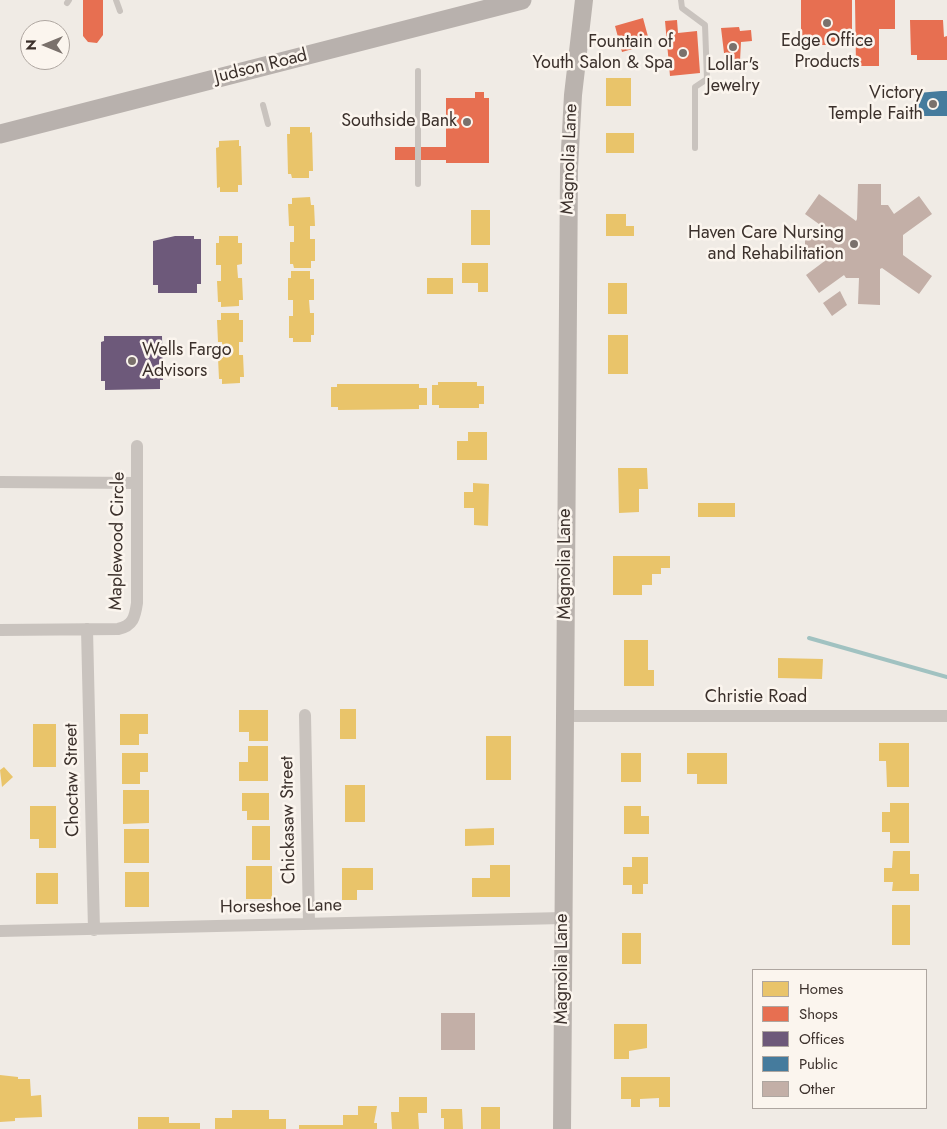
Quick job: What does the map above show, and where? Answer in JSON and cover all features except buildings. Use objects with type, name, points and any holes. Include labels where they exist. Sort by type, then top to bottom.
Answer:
[{"type":"main road","name":"Judson Road","points":[[0,134],[522,0]]},
{"type":"main road","name":"Magnolia Lane","points":[[562,1129],[569,168],[573,95],[584,0]]},
{"type":"street","name":"Maplewood Circle","points":[[0,630],[125,627],[134,620],[137,603],[137,446]]},
{"type":"street","points":[[0,482],[137,483]]},
{"type":"street","name":"Choctaw Street","points":[[87,629],[94,930]]},
{"type":"street","name":"Chickasaw Street","points":[[305,715],[309,924]]},
{"type":"street","name":"Christie Road","points":[[564,716],[947,716]]},
{"type":"street","name":"Horseshoe Lane","points":[[0,931],[563,918]]},
{"type":"lane","points":[[116,0],[120,11]]},
{"type":"lane","points":[[681,0],[682,8],[705,25],[706,79],[695,87],[695,148]]},
{"type":"lane","points":[[418,71],[418,184]]},
{"type":"lane","points":[[263,105],[268,124]]},
{"type":"waterway","points":[[809,638],[947,677]]},
{"type":"place","name":"Edge Office Products","points":[[827,23]]},
{"type":"place","name":"Lollar's Jewelry","points":[[733,47]]},
{"type":"place","name":"Fountain of Youth Salon & Spa","points":[[683,53]]},
{"type":"place","name":"Victory Temple Faith","points":[[933,104]]},
{"type":"place","name":"Southside Bank","points":[[467,122]]},
{"type":"place","name":"Haven Care Nursing and Rehabilitation","points":[[854,244]]},
{"type":"place","name":"Wells Fargo Advisors","points":[[132,361]]}]
